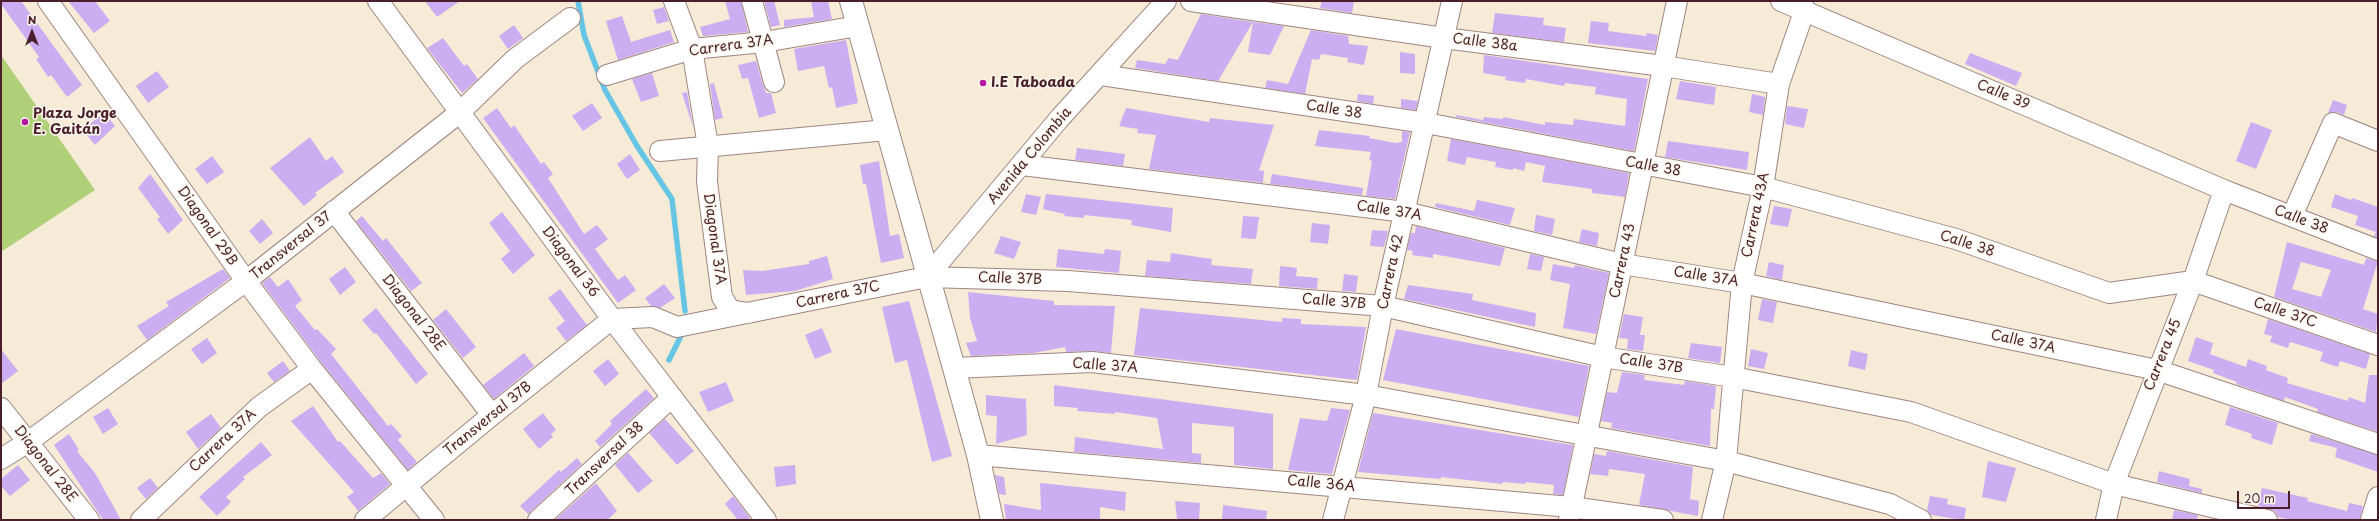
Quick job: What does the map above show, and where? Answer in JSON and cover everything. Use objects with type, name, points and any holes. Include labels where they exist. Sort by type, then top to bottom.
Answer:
[{"type":"street","name":"Diagonal 29B","points":[[48,1],[246,282],[312,369],[434,520]]},
{"type":"street","name":"Diagonal 37A","points":[[674,1],[692,49],[708,146],[707,182],[722,297],[730,310],[748,313]]},
{"type":"street","points":[[752,1],[774,82]]},
{"type":"street","points":[[850,1],[978,455],[992,520]]},
{"type":"street","name":"Avenida Colombia","points":[[927,277],[1059,119],[1101,75],[1166,1]]},
{"type":"street","name":"Calle 38a","points":[[1191,1],[1444,38],[1663,66],[1778,84]]},
{"type":"street","name":"Carrera 42","points":[[1333,520],[1366,395],[1383,306],[1426,123],[1452,1]]},
{"type":"street","name":"Carrera 43","points":[[1570,514],[1677,1]]},
{"type":"street","name":"Calle 39","points":[[1781,1],[1805,9],[2224,190]]},
{"type":"street","name":"Diagonal 36","points":[[386,4],[459,113],[612,319],[766,520]]},
{"type":"street","name":"Carrera 43A","points":[[1712,520],[1726,461],[1742,283],[1763,187],[1778,84],[1805,9]]},
{"type":"street","name":"Transversal 37","points":[[1,459],[28,442],[246,282],[459,113],[514,59],[570,18]]},
{"type":"street","name":"Carrera 37A","points":[[607,75],[692,49],[764,42],[858,26]]},
{"type":"street","name":"Calle 38","points":[[1101,75],[1426,123],[1642,166],[1763,187],[1956,239],[2109,293],[2193,281]]},
{"type":"street","points":[[2292,216],[2333,123],[2378,140]]},
{"type":"street","points":[[660,151],[887,130]]},
{"type":"street","name":"Calle 37A","points":[[1022,165],[1404,212],[1622,264],[1742,283],[2157,370],[2378,444]]},
{"type":"street","name":"Calle 38","points":[[2224,190],[2378,250]]},
{"type":"street","name":"Carrera 45","points":[[2106,520],[2114,484],[2157,370],[2193,281],[2224,190]]},
{"type":"street","name":"Diagonal 28E","points":[[334,211],[492,415]]},
{"type":"street","name":"Carrera 37C","points":[[612,319],[653,317],[677,327],[927,277]]},
{"type":"street","name":"Calle 37B","points":[[927,277],[1068,281],[1383,306],[1603,357],[1733,377],[1911,412],[2114,484]]},
{"type":"street","name":"Calle 37C","points":[[2193,281],[2378,345]]},
{"type":"street","name":"Transversal 37B","points":[[365,520],[492,415],[612,319]]},
{"type":"street","name":"Calle 37A","points":[[954,368],[1092,362],[1366,395],[1726,461],[1889,512],[1922,520]]},
{"type":"street","name":"Carrera 37A","points":[[141,520],[259,407],[312,369]]},
{"type":"street","name":"Transversal 38","points":[[538,520],[672,398]]},
{"type":"street","name":"Diagonal 28E","points":[[1,408],[89,520]]},
{"type":"street","name":"Calle 36A","points":[[978,455],[1342,485],[1570,514],[1663,520]]},
{"type":"street","points":[[2114,484],[2267,520]]},
{"type":"street","points":[[2371,520],[2378,497]]},
{"type":"green space","name":"Plaza Jorge E. Gaitán","points":[[1,55],[95,190],[1,252]]},
{"type":"building","points":[[1,1],[21,1],[82,85],[67,97],[51,75],[48,77],[36,59],[39,57],[1,4]]},
{"type":"building","points":[[68,1],[95,1],[110,21],[94,33]]},
{"type":"building","points":[[425,1],[460,1],[437,17]]},
{"type":"building","points":[[725,1],[741,1],[748,32],[703,36],[700,27],[730,19]]},
{"type":"building","points":[[764,1],[774,1],[780,25],[771,27]]},
{"type":"building","points":[[811,1],[828,1],[832,19],[784,27],[784,20],[814,17]]},
{"type":"building","points":[[1322,1],[1354,1],[1352,13],[1320,8]]},
{"type":"building","points":[[664,7],[669,21],[657,24],[653,10]]},
{"type":"building","points":[[1495,13],[1544,18],[1543,25],[1566,28],[1564,42],[1492,33]]},
{"type":"building","points":[[1201,14],[1253,22],[1218,81],[1135,68],[1137,60],[1165,64],[1169,58],[1178,60]]},
{"type":"building","points":[[622,16],[631,42],[670,30],[674,42],[618,60],[606,21]]},
{"type":"building","points":[[1591,21],[1609,23],[1608,31],[1646,36],[1647,33],[1658,35],[1655,51],[1588,43]]},
{"type":"building","points":[[1253,22],[1284,26],[1270,55],[1248,52]]},
{"type":"building","points":[[514,25],[523,38],[508,49],[499,36]]},
{"type":"building","points":[[1311,30],[1348,36],[1349,44],[1368,46],[1364,65],[1347,62],[1348,58],[1321,54],[1319,60],[1312,59],[1305,94],[1265,88],[1267,80],[1288,84]]},
{"type":"building","points":[[443,38],[464,66],[467,64],[478,79],[462,93],[427,48]]},
{"type":"building","points":[[846,40],[858,103],[836,108],[832,87],[829,88],[824,66],[798,71],[794,49]]},
{"type":"building","points":[[1400,52],[1415,54],[1415,74],[1400,73]]},
{"type":"building","points":[[1970,53],[2022,73],[2016,86],[1965,64]]},
{"type":"building","points":[[1484,55],[1648,79],[1634,151],[1456,117],[1456,115],[1483,120],[1484,117],[1503,119],[1503,117],[1545,125],[1545,122],[1573,125],[1574,119],[1625,126],[1627,99],[1595,94],[1596,87],[1565,83],[1564,86],[1526,79],[1525,83],[1505,80],[1506,77],[1483,73]]},
{"type":"building","points":[[756,61],[766,93],[771,93],[776,113],[759,118],[748,78],[742,79],[738,65]]},
{"type":"building","points":[[157,71],[169,87],[148,103],[136,86]]},
{"type":"building","points":[[652,73],[659,96],[641,102],[632,79]]},
{"type":"building","points":[[1680,81],[1716,87],[1714,105],[1676,99]]},
{"type":"building","points":[[714,83],[723,118],[715,120],[710,84]]},
{"type":"building","points":[[687,92],[693,127],[682,93]]},
{"type":"building","points":[[1358,94],[1374,96],[1373,104],[1357,101]]},
{"type":"building","points":[[1752,94],[1765,97],[1763,115],[1749,112]]},
{"type":"building","points":[[1401,99],[1418,101],[1416,110],[1401,108]]},
{"type":"building","points":[[2333,100],[2347,105],[2344,115],[2337,112],[2328,113]]},
{"type":"building","points":[[592,103],[602,118],[583,131],[572,116]]},
{"type":"building","points":[[1787,106],[1808,109],[1804,128],[1785,124]]},
{"type":"building","points":[[497,108],[511,128],[514,125],[541,164],[544,162],[553,174],[548,178],[584,234],[597,225],[608,239],[595,249],[618,280],[625,275],[636,290],[618,303],[483,118]]},
{"type":"building","points":[[1126,108],[1209,122],[1210,118],[1274,125],[1259,170],[1264,171],[1263,183],[1149,169],[1156,135],[1137,133],[1138,129],[1119,126]]},
{"type":"building","points":[[104,112],[115,126],[95,145],[83,130]]},
{"type":"building","points":[[2251,122],[2272,130],[2256,169],[2236,161]]},
{"type":"building","points":[[1319,130],[1370,136],[1369,138],[1395,143],[1402,142],[1402,131],[1410,132],[1395,199],[1366,196],[1372,161],[1369,160],[1371,152],[1315,146]]},
{"type":"building","points":[[310,137],[326,161],[332,156],[344,172],[315,193],[317,195],[304,206],[270,168]]},
{"type":"building","points":[[1451,139],[1629,173],[1625,197],[1592,193],[1592,189],[1542,182],[1545,166],[1526,162],[1524,171],[1513,168],[1513,170],[1495,167],[1496,162],[1467,157],[1465,165],[1447,161]]},
{"type":"building","points":[[1668,141],[1749,152],[1747,170],[1665,157]]},
{"type":"building","points":[[1077,148],[1125,154],[1123,166],[1075,160]]},
{"type":"building","points":[[630,154],[640,170],[627,179],[617,164]]},
{"type":"building","points":[[212,156],[224,172],[207,184],[195,169]]},
{"type":"building","points":[[879,161],[890,236],[899,234],[904,258],[881,263],[866,184],[863,184],[860,165]]},
{"type":"building","points":[[150,174],[183,220],[168,234],[157,219],[160,217],[138,188]]},
{"type":"building","points":[[1272,174],[1363,188],[1362,195],[1270,184]]},
{"type":"building","points":[[1026,194],[1041,197],[1036,215],[1021,212]]},
{"type":"building","points":[[1046,194],[1173,208],[1171,232],[1131,225],[1132,220],[1084,215],[1084,218],[1064,216],[1065,214],[1043,209]]},
{"type":"building","points":[[2335,194],[2378,207],[2378,238],[2374,236],[2376,232],[2355,225],[2358,216],[2331,207]]},
{"type":"building","points":[[1477,200],[1515,208],[1510,225],[1435,207],[1436,203],[1474,211]]},
{"type":"building","points":[[1774,206],[1792,209],[1788,227],[1770,224]]},
{"type":"building","points":[[502,212],[535,255],[513,274],[501,259],[510,251],[489,223]]},
{"type":"building","points":[[1536,215],[1555,219],[1552,235],[1534,231]]},
{"type":"building","points":[[362,216],[383,241],[386,238],[422,283],[411,291],[356,221]]},
{"type":"building","points":[[1243,216],[1259,217],[1256,239],[1241,238]]},
{"type":"building","points":[[262,219],[273,233],[260,244],[249,231]]},
{"type":"building","points":[[1312,223],[1330,225],[1328,244],[1310,242]]},
{"type":"building","points":[[1416,226],[1505,248],[1500,266],[1433,254],[1433,258],[1412,255],[1413,251],[1407,250],[1411,233],[1415,233]]},
{"type":"building","points":[[1582,229],[1599,233],[1597,246],[1579,242]]},
{"type":"building","points":[[1372,230],[1388,231],[1384,247],[1370,246]]},
{"type":"building","points":[[1001,236],[1021,242],[1014,259],[994,253]]},
{"type":"building","points":[[2287,242],[2364,265],[2366,258],[2378,261],[2363,309],[2378,314],[2376,332],[2274,297]],"holes":[[[2301,262],[2331,270],[2321,297],[2292,289]]]},
{"type":"building","points":[[1058,249],[1104,254],[1105,249],[1121,251],[1119,273],[1056,267]]},
{"type":"building","points":[[1171,253],[1212,259],[1211,265],[1253,269],[1251,284],[1145,276],[1147,260],[1170,262]]},
{"type":"building","points":[[1530,254],[1544,257],[1541,271],[1527,269]]},
{"type":"building","points":[[827,256],[833,279],[795,291],[746,295],[743,270],[762,271],[809,264],[809,261]]},
{"type":"building","points":[[1769,262],[1784,265],[1782,280],[1766,276]]},
{"type":"building","points":[[1553,264],[1574,268],[1575,265],[1609,273],[1596,334],[1563,328],[1570,284],[1550,280]]},
{"type":"building","points":[[1280,266],[1297,268],[1296,276],[1318,278],[1317,289],[1279,286]]},
{"type":"building","points":[[345,267],[356,282],[340,295],[329,279]]},
{"type":"building","points":[[223,269],[230,278],[147,340],[137,326],[169,306],[166,302]]},
{"type":"building","points":[[1344,274],[1358,276],[1356,292],[1342,291]]},
{"type":"building","points":[[270,277],[278,287],[288,279],[302,300],[295,306],[315,330],[317,329],[336,349],[331,354],[388,426],[391,424],[402,436],[398,440],[417,462],[408,470],[321,362],[262,283]]},
{"type":"building","points":[[664,284],[675,298],[660,308],[651,306],[645,298]]},
{"type":"building","points":[[1408,285],[1473,294],[1472,300],[1536,313],[1535,327],[1404,299]]},
{"type":"building","points":[[560,289],[587,325],[566,341],[556,328],[565,321],[548,298]]},
{"type":"building","points":[[968,292],[1054,301],[1054,305],[1115,306],[1111,353],[1092,351],[1066,352],[1065,347],[1034,353],[971,356],[966,343],[977,341],[970,318]]},
{"type":"building","points":[[1762,299],[1777,302],[1773,323],[1758,320]]},
{"type":"building","points":[[909,301],[952,456],[932,462],[907,360],[895,363],[882,307]]},
{"type":"building","points":[[376,308],[428,374],[416,384],[376,333],[374,334],[362,320]]},
{"type":"building","points":[[1140,308],[1282,322],[1282,318],[1301,319],[1301,324],[1366,327],[1357,380],[1134,355]]},
{"type":"building","points":[[446,309],[476,347],[463,358],[433,320]]},
{"type":"building","points":[[1624,314],[1643,317],[1640,335],[1645,335],[1643,351],[1627,349],[1628,339],[1619,338]]},
{"type":"building","points":[[2268,319],[2370,354],[2366,369],[2340,361],[2338,367],[2320,361],[2323,352],[2290,342],[2288,348],[2270,342],[2272,336],[2264,334]]},
{"type":"building","points":[[822,328],[832,352],[815,359],[805,335]]},
{"type":"building","points":[[1396,329],[1589,366],[1579,417],[1383,380]]},
{"type":"building","points":[[2196,337],[2213,343],[2210,354],[2246,367],[2248,359],[2267,366],[2266,370],[2288,378],[2287,383],[2348,401],[2349,397],[2365,403],[2369,375],[2378,375],[2378,432],[2317,412],[2318,409],[2285,397],[2284,401],[2236,384],[2237,382],[2213,373],[2214,370],[2188,361]]},
{"type":"building","points":[[207,338],[217,353],[202,364],[191,349]]},
{"type":"building","points":[[1691,343],[1722,347],[1720,363],[1688,358]]},
{"type":"building","points":[[1,349],[18,371],[1,384]]},
{"type":"building","points":[[1751,349],[1768,353],[1764,369],[1748,366]]},
{"type":"building","points":[[1851,350],[1868,354],[1865,370],[1848,366]]},
{"type":"building","points":[[524,353],[534,366],[494,399],[483,385]]},
{"type":"building","points":[[608,359],[619,374],[605,386],[593,371]]},
{"type":"building","points":[[283,361],[290,371],[274,382],[267,373]]},
{"type":"building","points":[[1622,372],[1645,375],[1644,380],[1684,385],[1685,381],[1716,386],[1714,409],[1711,409],[1710,446],[1611,428],[1612,423],[1601,421],[1607,392],[1617,393]]},
{"type":"building","points":[[726,382],[734,401],[708,412],[699,392]]},
{"type":"building","points":[[1054,385],[1273,414],[1273,469],[1234,465],[1234,427],[1192,423],[1192,453],[1201,454],[1201,463],[1074,452],[1075,437],[1163,449],[1157,418],[1115,412],[1115,414],[1077,411],[1078,408],[1054,406]]},
{"type":"building","points":[[646,389],[654,398],[600,447],[595,441],[612,424],[610,421]]},
{"type":"building","points":[[986,395],[1026,399],[1027,435],[996,444],[997,416],[986,415]]},
{"type":"building","points":[[313,406],[338,442],[340,441],[373,478],[381,473],[390,484],[358,511],[347,497],[354,492],[291,421]]},
{"type":"building","points":[[2230,407],[2278,423],[2272,445],[2251,438],[2252,434],[2225,425]]},
{"type":"building","points":[[108,408],[118,424],[103,434],[93,417]]},
{"type":"building","points":[[1331,408],[1350,410],[1332,474],[1288,470],[1300,418],[1327,421]]},
{"type":"building","points":[[543,413],[556,430],[551,434],[553,437],[539,449],[523,429]]},
{"type":"building","points":[[1373,413],[1573,445],[1563,495],[1553,494],[1554,485],[1526,482],[1525,484],[1503,482],[1502,484],[1441,477],[1441,479],[1358,472]]},
{"type":"building","points":[[211,414],[221,428],[198,449],[186,432]]},
{"type":"building","points":[[665,419],[694,451],[677,465],[649,433]]},
{"type":"building","points":[[69,434],[79,450],[77,451],[95,473],[121,520],[103,520],[54,445]]},
{"type":"building","points":[[2311,434],[2378,455],[2378,472],[2335,457],[2337,448],[2309,441]]},
{"type":"building","points":[[261,442],[272,455],[243,477],[245,479],[226,497],[231,502],[217,516],[199,497]]},
{"type":"building","points":[[1607,451],[1693,467],[1690,499],[1699,501],[1698,516],[1639,505],[1645,474],[1609,469],[1608,476],[1590,474],[1594,454],[1606,456]]},
{"type":"building","points":[[628,453],[653,481],[638,493],[615,465]]},
{"type":"building","points":[[577,458],[582,464],[528,514],[520,506],[559,470],[561,472]]},
{"type":"building","points":[[1988,461],[2016,468],[2006,502],[1982,497]]},
{"type":"building","points":[[18,465],[30,480],[10,496],[1,486],[1,479]]},
{"type":"building","points":[[795,465],[796,484],[776,487],[774,467]]},
{"type":"building","points":[[2159,471],[2190,479],[2189,486],[2202,489],[2202,493],[2157,482]]},
{"type":"building","points":[[995,475],[1004,477],[1006,495],[999,494]]},
{"type":"building","points":[[150,478],[158,488],[146,499],[137,488]]},
{"type":"building","points":[[596,483],[617,511],[607,520],[555,520]]},
{"type":"building","points":[[1040,483],[1126,492],[1125,511],[1100,507],[1100,520],[1006,520],[1004,504],[1041,510]]},
{"type":"building","points":[[2262,488],[2308,498],[2307,501],[2347,511],[2349,503],[2363,506],[2360,520],[2292,520],[2278,517],[2275,511],[2258,506]]},
{"type":"building","points":[[733,496],[750,518],[748,520],[738,520],[725,504]]},
{"type":"building","points":[[1930,496],[1948,499],[1947,504],[1966,508],[1964,520],[1931,515],[1927,510]]},
{"type":"building","points":[[1175,501],[1200,503],[1199,520],[1177,519]]},
{"type":"building","points":[[1223,505],[1267,511],[1266,520],[1222,520]]},
{"type":"building","points":[[2174,510],[2198,515],[2197,520],[2172,520]]},
{"type":"waterway","points":[[578,1],[584,35],[605,90],[637,146],[672,199],[685,311]]},
{"type":"waterway","points":[[669,360],[684,330]]},
{"type":"place","name":"I.E Taboada","points":[[983,83]]},
{"type":"place","name":"Plaza Jorge E. Gaitán","points":[[25,122]]}]
